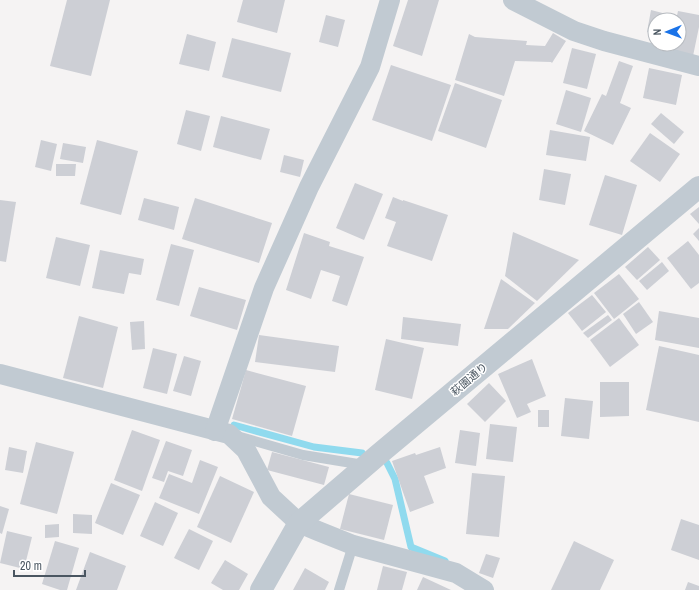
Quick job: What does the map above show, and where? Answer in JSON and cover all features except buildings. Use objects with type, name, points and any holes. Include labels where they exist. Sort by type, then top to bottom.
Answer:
[{"type":"street","points":[[222,432],[264,288],[310,187],[370,67],[390,0]]},
{"type":"street","points":[[512,0],[574,31],[604,42],[699,66]]},
{"type":"street","name":"萩園通り","points":[[261,590],[299,523],[699,186]]},
{"type":"street","points":[[0,374],[222,432],[246,450],[270,497],[299,523],[353,545],[456,573],[484,590]]},
{"type":"lane","points":[[222,432],[304,455],[366,465]]},
{"type":"lane","points":[[338,590],[353,545]]},
{"type":"waterway","points":[[234,425],[314,447],[362,453]]},
{"type":"waterway","points":[[387,463],[395,479],[411,547],[445,561]]}]
